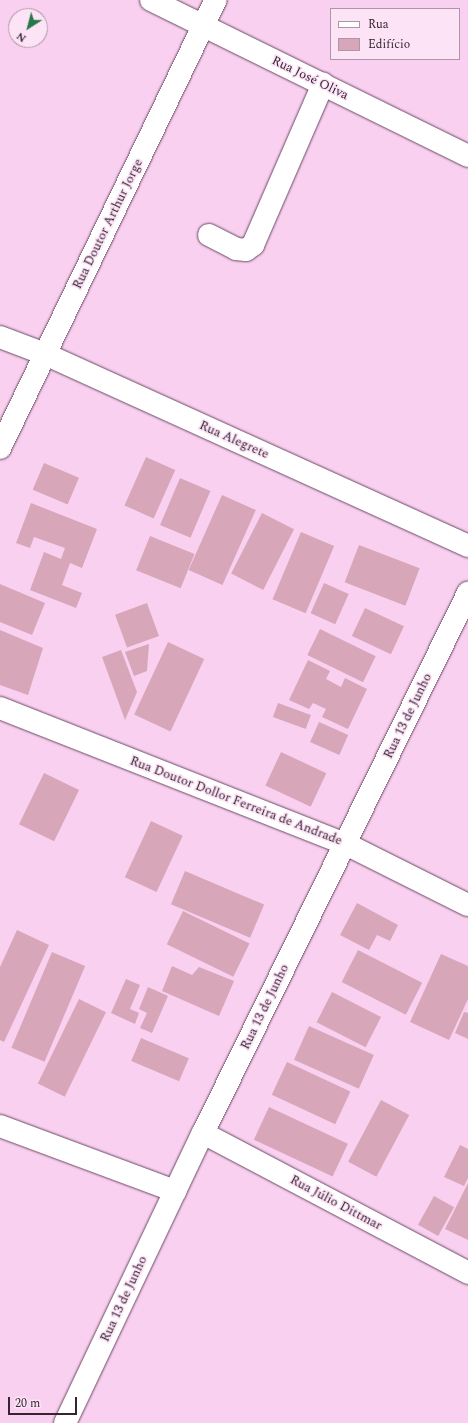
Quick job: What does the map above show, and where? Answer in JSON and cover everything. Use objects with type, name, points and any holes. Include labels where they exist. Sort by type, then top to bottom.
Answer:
[{"type":"street","name":"Rua José Oliva","points":[[151,0],[468,156]]},
{"type":"street","name":"Rua Doutor Arthur Jorge","points":[[0,448],[216,0]]},
{"type":"street","points":[[209,235],[236,249],[246,250],[253,245],[323,84]]},
{"type":"street","name":"Rua Alegrete","points":[[0,337],[45,354],[468,546]]},
{"type":"street","name":"Rua 13 de Junho","points":[[65,1423],[203,1133],[468,593]]},
{"type":"street","name":"Rua Doutor Dollor Ferreira de Andrade","points":[[0,708],[346,844],[468,905]]},
{"type":"street","points":[[0,1126],[175,1191]]},
{"type":"street","name":"Rua Júlio Dittmar","points":[[203,1133],[468,1273]]},
{"type":"building","points":[[146,457],[175,470],[154,518],[124,505]]},
{"type":"building","points":[[44,463],[79,478],[68,505],[33,490]]},
{"type":"building","points":[[180,478],[210,491],[190,538],[160,525]]},
{"type":"building","points":[[222,495],[256,510],[222,585],[189,570]]},
{"type":"building","points":[[31,503],[97,529],[82,568],[70,563],[62,585],[82,593],[76,608],[30,590],[44,552],[61,559],[65,548],[34,537],[30,548],[16,543]]},
{"type":"building","points":[[262,513],[294,529],[263,590],[231,574]]},
{"type":"building","points":[[301,532],[334,546],[306,613],[272,599]]},
{"type":"building","points":[[150,536],[195,554],[181,588],[136,570]]},
{"type":"building","points":[[359,545],[420,568],[405,606],[345,582]]},
{"type":"building","points":[[324,583],[349,594],[335,624],[311,613]]},
{"type":"building","points":[[0,584],[45,603],[32,635],[0,622]]},
{"type":"building","points":[[147,603],[159,636],[127,648],[115,615]]},
{"type":"building","points":[[365,608],[404,626],[391,654],[352,636]]},
{"type":"building","points":[[320,629],[376,656],[363,682],[307,655]]},
{"type":"building","points":[[0,630],[43,648],[28,695],[0,685]]},
{"type":"building","points":[[168,642],[204,659],[170,731],[134,715]]},
{"type":"building","points":[[149,644],[147,671],[134,676],[125,652]]},
{"type":"building","points":[[121,650],[137,692],[125,720],[102,657]]},
{"type":"building","points":[[308,660],[330,671],[326,679],[341,687],[345,678],[367,689],[348,729],[322,717],[326,709],[313,703],[309,709],[289,700]]},
{"type":"building","points":[[278,703],[311,715],[306,729],[273,717]]},
{"type":"building","points":[[319,722],[348,735],[339,755],[310,742]]},
{"type":"building","points":[[281,752],[326,773],[311,807],[265,786]]},
{"type":"building","points":[[44,773],[79,790],[54,841],[19,824]]},
{"type":"building","points":[[151,821],[183,836],[157,892],[125,877]]},
{"type":"building","points":[[185,871],[264,905],[250,938],[171,904]]},
{"type":"building","points":[[357,903],[398,925],[390,941],[377,935],[369,950],[340,935]]},
{"type":"building","points":[[183,911],[250,943],[233,977],[167,944]]},
{"type":"building","points":[[17,930],[49,945],[4,1042],[0,1040],[0,967]]},
{"type":"building","points":[[358,950],[422,983],[406,1015],[342,982]]},
{"type":"building","points":[[52,952],[85,966],[45,1062],[11,1048]]},
{"type":"building","points":[[441,954],[468,966],[468,999],[449,1040],[410,1022]]},
{"type":"building","points":[[172,966],[192,975],[199,967],[234,981],[219,1016],[162,991]]},
{"type":"building","points":[[126,979],[140,985],[130,1009],[139,1013],[135,1024],[111,1013]]},
{"type":"building","points":[[148,987],[168,996],[152,1033],[140,1028],[147,1013],[139,1009]]},
{"type":"building","points":[[332,992],[381,1017],[366,1047],[317,1022]]},
{"type":"building","points":[[79,999],[106,1012],[65,1097],[38,1083]]},
{"type":"building","points":[[464,1012],[468,1013],[468,1039],[455,1033]]},
{"type":"building","points":[[309,1026],[374,1055],[359,1089],[294,1060]]},
{"type":"building","points":[[141,1038],[189,1058],[179,1081],[131,1061]]},
{"type":"building","points":[[287,1062],[350,1092],[335,1124],[272,1095]]},
{"type":"building","points":[[381,1100],[409,1115],[376,1177],[348,1162]]},
{"type":"building","points":[[269,1107],[348,1144],[333,1176],[254,1140]]},
{"type":"building","points":[[460,1145],[468,1149],[468,1178],[464,1186],[444,1177]]},
{"type":"building","points":[[468,1183],[468,1240],[445,1229]]},
{"type":"building","points":[[434,1196],[454,1207],[438,1236],[418,1225]]}]
